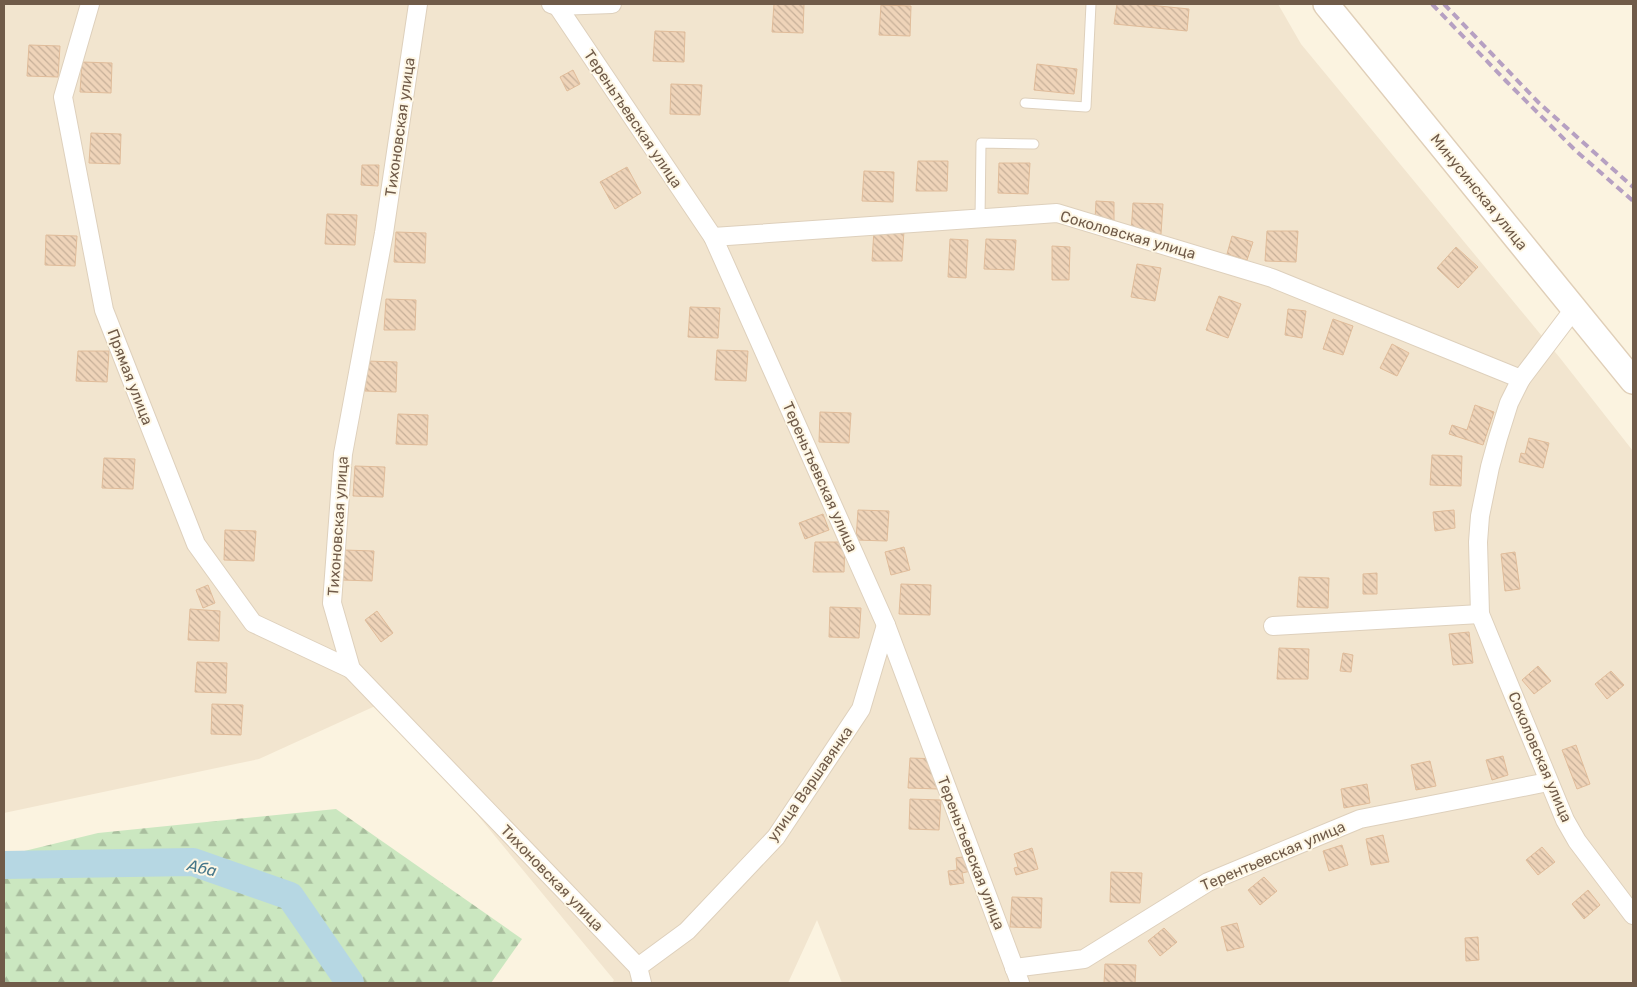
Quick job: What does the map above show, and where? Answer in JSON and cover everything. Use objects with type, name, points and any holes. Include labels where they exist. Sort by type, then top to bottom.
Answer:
[{"type":"main road","name":"Минусинская улица","points":[[1326,4],[1633,380]]},
{"type":"street","name":"Прямая улица","points":[[90,4],[64,97],[104,310],[185,517],[196,544],[253,623],[351,669]]},
{"type":"street","name":"Тихоновская улица","points":[[418,4],[384,233],[343,454],[332,602],[351,669],[640,975]]},
{"type":"street","points":[[555,4],[612,4]]},
{"type":"street","name":"Тереньтьевская улица","points":[[555,4],[713,237],[886,625],[1017,976]]},
{"type":"street","name":"Соколовская улица","points":[[713,237],[1057,213],[1272,278],[1521,379]]},
{"type":"street","name":"Соколовская улица","points":[[1574,309],[1521,379],[1510,403],[1498,438],[1480,516],[1478,542],[1480,614],[1565,820],[1577,841],[1633,915]]},
{"type":"street","points":[[1273,626],[1480,614]]},
{"type":"street","name":"улица Варшавянка","points":[[640,975],[687,931],[776,837],[861,709],[886,625]]},
{"type":"street","name":"Терентьевская улица","points":[[1017,976],[1084,959],[1208,882],[1360,819],[1548,782]]},
{"type":"lane","points":[[1025,103],[1086,107],[1091,4]]},
{"type":"lane","points":[[980,219],[981,143],[1034,144]]},
{"type":"shaded area","points":[[4,4],[1278,4],[1301,44],[1560,358],[1633,451],[1633,983],[842,983],[817,920],[788,983],[612,983],[614,980],[384,702],[259,759],[4,813]]},
{"type":"green space","points":[[336,809],[522,939],[491,983],[4,983],[4,856],[98,833]]},
{"type":"building","points":[[774,4],[804,4],[803,33],[772,32]]},
{"type":"building","points":[[1117,4],[1139,4],[1189,9],[1187,31],[1114,24]]},
{"type":"building","points":[[881,5],[911,6],[910,36],[879,35]]},
{"type":"building","points":[[655,31],[685,32],[684,62],[653,61]]},
{"type":"building","points":[[29,45],[60,46],[58,77],[27,76]]},
{"type":"building","points":[[82,62],[112,63],[111,93],[80,92]]},
{"type":"building","points":[[1037,64],[1077,69],[1074,94],[1034,90]]},
{"type":"building","points":[[573,70],[580,84],[567,91],[560,77]]},
{"type":"building","points":[[671,84],[702,85],[700,115],[670,114]]},
{"type":"building","points":[[91,133],[121,134],[120,164],[89,163]]},
{"type":"building","points":[[918,161],[948,161],[947,191],[916,191]]},
{"type":"building","points":[[999,163],[1030,163],[1028,194],[998,193]]},
{"type":"building","points":[[362,165],[379,165],[378,186],[361,185]]},
{"type":"building","points":[[627,167],[641,193],[615,209],[600,182]]},
{"type":"building","points":[[864,171],[894,172],[893,202],[862,201]]},
{"type":"building","points":[[1096,201],[1114,202],[1114,221],[1095,220]]},
{"type":"building","points":[[1133,203],[1163,204],[1161,234],[1131,233]]},
{"type":"building","points":[[327,214],[357,215],[355,245],[325,244]]},
{"type":"building","points":[[874,230],[904,231],[902,261],[872,261]]},
{"type":"building","points":[[1267,231],[1298,231],[1296,262],[1265,261]]},
{"type":"building","points":[[396,232],[426,233],[425,263],[394,262]]},
{"type":"building","points":[[46,235],[77,236],[75,266],[45,265]]},
{"type":"building","points":[[1232,236],[1253,242],[1247,260],[1227,254]]},
{"type":"building","points":[[950,239],[968,240],[966,278],[948,277]]},
{"type":"building","points":[[986,239],[1016,240],[1014,270],[984,269]]},
{"type":"building","points":[[1052,246],[1070,247],[1069,280],[1052,280]]},
{"type":"building","points":[[1456,247],[1478,267],[1458,288],[1437,268]]},
{"type":"building","points":[[1137,264],[1161,268],[1155,301],[1131,297]]},
{"type":"building","points":[[1219,296],[1241,304],[1228,338],[1206,330]]},
{"type":"building","points":[[386,299],[416,300],[415,330],[384,330]]},
{"type":"building","points":[[690,307],[720,308],[718,338],[688,337]]},
{"type":"building","points":[[1288,309],[1306,311],[1302,338],[1285,335]]},
{"type":"building","points":[[1333,319],[1353,326],[1343,355],[1323,349]]},
{"type":"building","points":[[1392,344],[1409,353],[1397,376],[1380,368]]},
{"type":"building","points":[[717,350],[748,351],[746,381],[715,380]]},
{"type":"building","points":[[78,351],[109,351],[107,382],[76,381]]},
{"type":"building","points":[[367,361],[397,362],[396,392],[365,391]]},
{"type":"building","points":[[1475,405],[1494,412],[1483,445],[1449,434],[1452,425],[1467,430]]},
{"type":"building","points":[[820,412],[851,413],[849,443],[819,442]]},
{"type":"building","points":[[398,414],[428,415],[427,445],[396,444]]},
{"type":"building","points":[[1529,438],[1549,443],[1543,468],[1519,462],[1521,453],[1525,454]]},
{"type":"building","points":[[1432,455],[1462,456],[1461,486],[1430,485]]},
{"type":"building","points":[[104,458],[135,459],[133,489],[102,488]]},
{"type":"building","points":[[355,466],[385,467],[383,497],[353,496]]},
{"type":"building","points":[[858,510],[889,511],[887,541],[856,540]]},
{"type":"building","points":[[1454,510],[1455,528],[1435,531],[1433,512]]},
{"type":"building","points":[[823,514],[829,530],[805,539],[799,523]]},
{"type":"building","points":[[225,530],[256,531],[254,561],[224,560]]},
{"type":"building","points":[[815,542],[845,542],[844,572],[813,572]]},
{"type":"building","points":[[904,547],[910,570],[891,575],[885,552]]},
{"type":"building","points":[[344,550],[374,551],[372,581],[342,580]]},
{"type":"building","points":[[1515,552],[1520,589],[1505,591],[1501,554]]},
{"type":"building","points":[[1377,573],[1377,594],[1363,594],[1363,574]]},
{"type":"building","points":[[1299,577],[1329,578],[1328,608],[1297,607]]},
{"type":"building","points":[[901,584],[931,585],[930,615],[899,614]]},
{"type":"building","points":[[208,585],[215,603],[203,608],[196,590]]},
{"type":"building","points":[[830,607],[861,608],[859,638],[829,637]]},
{"type":"building","points":[[190,609],[220,611],[219,641],[188,640]]},
{"type":"building","points":[[377,611],[393,633],[381,642],[365,620]]},
{"type":"building","points":[[1469,632],[1473,663],[1453,665],[1449,634]]},
{"type":"building","points":[[1279,648],[1309,649],[1308,679],[1277,679]]},
{"type":"building","points":[[1343,653],[1353,655],[1351,672],[1340,671]]},
{"type":"building","points":[[197,662],[227,663],[226,693],[195,692]]},
{"type":"building","points":[[1538,666],[1551,681],[1534,694],[1522,680]]},
{"type":"building","points":[[1611,671],[1624,685],[1607,699],[1595,684]]},
{"type":"building","points":[[212,704],[243,705],[241,735],[211,734]]},
{"type":"building","points":[[1576,745],[1590,784],[1577,789],[1562,750]]},
{"type":"building","points":[[1503,756],[1508,775],[1492,780],[1486,760]]},
{"type":"building","points":[[910,758],[940,759],[939,789],[908,788]]},
{"type":"building","points":[[1430,761],[1436,786],[1416,790],[1411,765]]},
{"type":"building","points":[[1367,784],[1370,803],[1344,808],[1341,789]]},
{"type":"building","points":[[910,799],[941,800],[939,830],[909,829]]},
{"type":"building","points":[[1383,835],[1389,862],[1371,865],[1366,839]]},
{"type":"building","points":[[1342,845],[1348,865],[1329,871],[1323,851]]},
{"type":"building","points":[[1542,847],[1555,862],[1538,875],[1526,860]]},
{"type":"building","points":[[1032,848],[1038,869],[1016,875],[1014,868],[1018,867],[1014,854]]},
{"type":"building","points":[[969,856],[971,871],[962,873],[964,883],[950,885],[948,871],[957,870],[956,858]]},
{"type":"building","points":[[1111,872],[1142,873],[1140,903],[1110,902]]},
{"type":"building","points":[[1264,877],[1277,891],[1260,905],[1248,890]]},
{"type":"building","points":[[1588,890],[1600,905],[1584,919],[1572,904]]},
{"type":"building","points":[[1012,897],[1042,898],[1041,928],[1010,927]]},
{"type":"building","points":[[1237,923],[1244,947],[1227,951],[1221,927]]},
{"type":"building","points":[[1164,928],[1177,942],[1160,956],[1148,941]]},
{"type":"building","points":[[1478,937],[1479,960],[1466,961],[1465,938]]},
{"type":"building","points":[[1105,964],[1136,965],[1135,983],[1104,983]]},
{"type":"waterway","name":"Аба","points":[[4,865],[193,862],[290,896],[350,983]]},
{"type":"railway","points":[[1432,4],[1575,150],[1633,201]]},
{"type":"railway","points":[[1444,4],[1539,103],[1633,187]]}]
